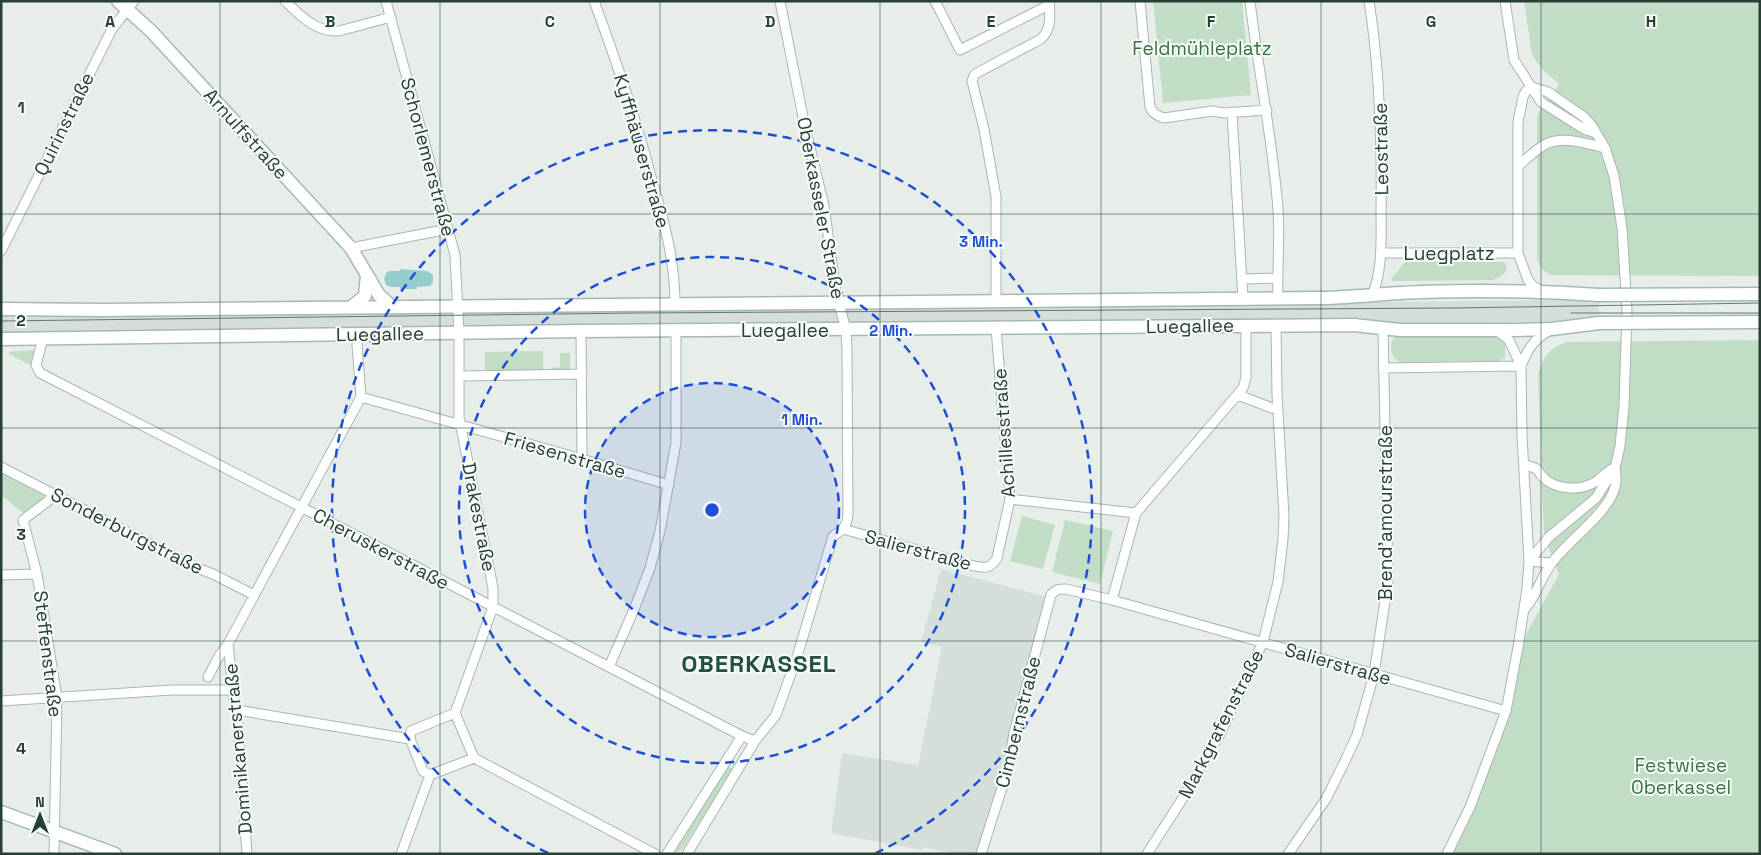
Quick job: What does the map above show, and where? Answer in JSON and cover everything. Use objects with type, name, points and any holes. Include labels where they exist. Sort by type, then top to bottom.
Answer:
[{"type":"main road","name":"Arnulfstraße","points":[[126,4],[351,248],[379,296],[392,307]]},
{"type":"main road","points":[[350,308],[365,296],[367,275]]},
{"type":"main road","name":"Luegallee","points":[[2,309],[392,307],[458,311],[675,304],[1243,299],[1372,296],[1424,292],[1545,292],[1598,295],[1760,294]]},
{"type":"main road","name":"Luegallee","points":[[1,339],[582,331],[1354,325],[1383,329],[1552,330],[1599,324],[1760,322]]},
{"type":"main road","points":[[1,812],[115,854]]},
{"type":"street","points":[[285,1],[312,25],[332,32],[390,18]]},
{"type":"street","name":"Schorlemerstraße","points":[[386,1],[448,229],[454,255],[458,311]]},
{"type":"street","name":"Kyffhäuserstraße","points":[[594,1],[637,122],[663,218],[671,261],[675,304]]},
{"type":"street","name":"Oberkasseler Straße","points":[[687,854],[755,741],[776,715],[797,658],[833,536],[843,529],[847,522],[849,496],[846,330],[838,302],[824,206],[804,122],[780,1]]},
{"type":"street","points":[[935,1],[960,50],[1049,3],[1049,30],[1041,39],[975,74],[972,81],[986,138],[996,197],[996,301]]},
{"type":"street","points":[[1140,1],[1150,108],[1152,112],[1164,118],[1212,111],[1267,110]]},
{"type":"street","points":[[1250,1],[1254,38],[1267,110],[1278,212],[1278,298]]},
{"type":"street","name":"Leostraße","points":[[1369,1],[1380,92],[1381,122],[1380,253],[1378,282],[1372,296]]},
{"type":"street","points":[[1505,1],[1514,60],[1541,102],[1584,130],[1596,133],[1605,148],[1614,176],[1622,228],[1627,311],[1624,406],[1620,446],[1615,468],[1615,488],[1610,499],[1590,523],[1551,563],[1541,578],[1531,602],[1524,610]]},
{"type":"street","name":"Quirinstraße","points":[[1,251],[126,4]]},
{"type":"street","points":[[1532,87],[1526,91],[1520,105],[1517,132],[1518,253],[1528,280],[1533,286],[1545,292]]},
{"type":"street","points":[[1232,112],[1243,299]]},
{"type":"street","points":[[1518,166],[1544,145],[1557,141],[1573,141],[1605,148]]},
{"type":"street","points":[[351,248],[448,229]]},
{"type":"street","name":"Luegplatz","points":[[1380,253],[1518,253]]},
{"type":"street","points":[[1243,279],[1277,278]]},
{"type":"street","name":"Drakestraße","points":[[455,713],[493,607],[493,588],[459,417],[458,311]]},
{"type":"street","points":[[1112,600],[1136,513],[1243,388],[1246,378],[1246,326]]},
{"type":"street","name":"Markgrafenstraße","points":[[1147,854],[1188,790],[1220,734],[1263,642],[1278,582],[1284,516],[1276,326]]},
{"type":"street","name":"Achillesstraße","points":[[993,565],[997,558],[1010,499],[996,328]]},
{"type":"street","name":"Brend'amourstraße","points":[[1288,854],[1326,799],[1344,764],[1357,735],[1374,674],[1388,581],[1383,329]]},
{"type":"street","points":[[1447,854],[1470,807],[1506,711],[1524,610],[1529,561],[1521,366],[1509,340],[1496,330]]},
{"type":"street","points":[[1521,366],[1531,345],[1552,330]]},
{"type":"street","points":[[582,331],[582,458]]},
{"type":"street","points":[[609,667],[650,568],[660,531],[676,443],[676,331]]},
{"type":"street","points":[[362,334],[358,339],[358,345],[362,397]]},
{"type":"street","name":"Cheruskerstraße","points":[[43,338],[36,365],[40,373],[742,736],[755,741]]},
{"type":"street","points":[[1383,368],[1521,366]]},
{"type":"street","points":[[460,376],[582,374]]},
{"type":"street","points":[[1238,395],[1272,408],[1278,408]]},
{"type":"street","name":"Friesenstraße","points":[[362,397],[582,458],[669,485]]},
{"type":"street","name":"Dominikanerstraße","points":[[208,677],[303,508],[362,397]]},
{"type":"street","points":[[1524,464],[1538,469],[1541,477],[1555,486],[1565,488],[1588,485],[1615,468]]},
{"type":"street","name":"Sonderburgstraße","points":[[1,467],[196,568],[213,574],[254,595]]},
{"type":"street","points":[[1529,561],[1548,537],[1596,498],[1615,468]]},
{"type":"street","name":"Steffenstraße","points":[[54,854],[56,831],[57,698],[37,574],[23,520],[56,495]]},
{"type":"street","points":[[1010,499],[1136,513]]},
{"type":"street","name":"Salierstraße","points":[[843,529],[974,566],[985,568],[993,565]]},
{"type":"street","points":[[1529,561],[1551,563]]},
{"type":"street","points":[[1,575],[37,574]]},
{"type":"street","name":"Salierstraße","points":[[1054,591],[1066,589],[1112,600],[1506,711]]},
{"type":"street","name":"Cimbernstraße","points":[[981,854],[1008,769],[1018,717],[1054,591]]},
{"type":"street","name":"Dominikanerstraße","points":[[228,644],[233,690],[238,710],[247,854]]},
{"type":"street","points":[[1,701],[172,690],[233,690]]},
{"type":"street","points":[[238,710],[410,739]]},
{"type":"street","points":[[430,775],[423,771],[410,739],[411,731],[455,713],[474,758],[655,854]]},
{"type":"street","points":[[667,854],[742,736]]},
{"type":"street","points":[[401,854],[430,775],[474,758]]},
{"type":"shaded area","points":[[1599,301],[1599,320],[1578,322],[1,333],[1,315]]},
{"type":"shaded area","points":[[941,569],[1051,598],[981,854],[955,854],[923,847],[922,850],[831,833],[842,753],[918,765],[942,647],[921,642]]},
{"type":"green space","name":"Feldmühleplatz","points":[[1153,1],[1242,1],[1251,95],[1163,103]]},
{"type":"green space","points":[[1524,1],[1760,1],[1760,276],[1551,275],[1541,269],[1537,259],[1537,115],[1559,84],[1542,69],[1532,55]]},
{"type":"green space","points":[[1405,262],[1504,262],[1507,266],[1503,275],[1493,280],[1393,281],[1391,279]]},
{"type":"green space","points":[[1396,335],[1411,335],[1414,337],[1499,337],[1505,340],[1505,358],[1498,361],[1400,362],[1394,357],[1391,350],[1393,338]]},
{"type":"green space","name":"Festwiese Oberkassel","points":[[1760,340],[1760,854],[1447,854],[1506,712],[1519,647],[1559,574],[1544,536],[1538,374],[1547,354],[1566,342]]},
{"type":"green space","points":[[34,350],[32,366],[9,354],[9,352]]},
{"type":"green space","points":[[543,351],[543,373],[485,373],[485,352]]},
{"type":"green space","points":[[560,353],[570,353],[570,372],[552,372],[551,368],[560,367]]},
{"type":"green space","points":[[1,472],[44,494],[45,498],[23,513],[1,495]]},
{"type":"green space","points":[[1022,516],[1055,525],[1043,569],[1010,561]]},
{"type":"green space","points":[[1065,520],[1113,531],[1100,584],[1052,572]]},
{"type":"green space","points":[[728,766],[733,769],[682,850],[676,852],[674,849]]},
{"type":"water","points":[[400,269],[427,271],[433,275],[433,282],[430,286],[417,287],[417,289],[400,289],[400,287],[386,285],[384,279],[386,273],[400,271]]},
{"type":"tram line","points":[[1,321],[637,313],[1455,308],[1760,303]]},
{"type":"tram line","points":[[1571,313],[1760,313]]},
{"type":"district","name":"OBERKASSEL","points":[[759,663]]}]
